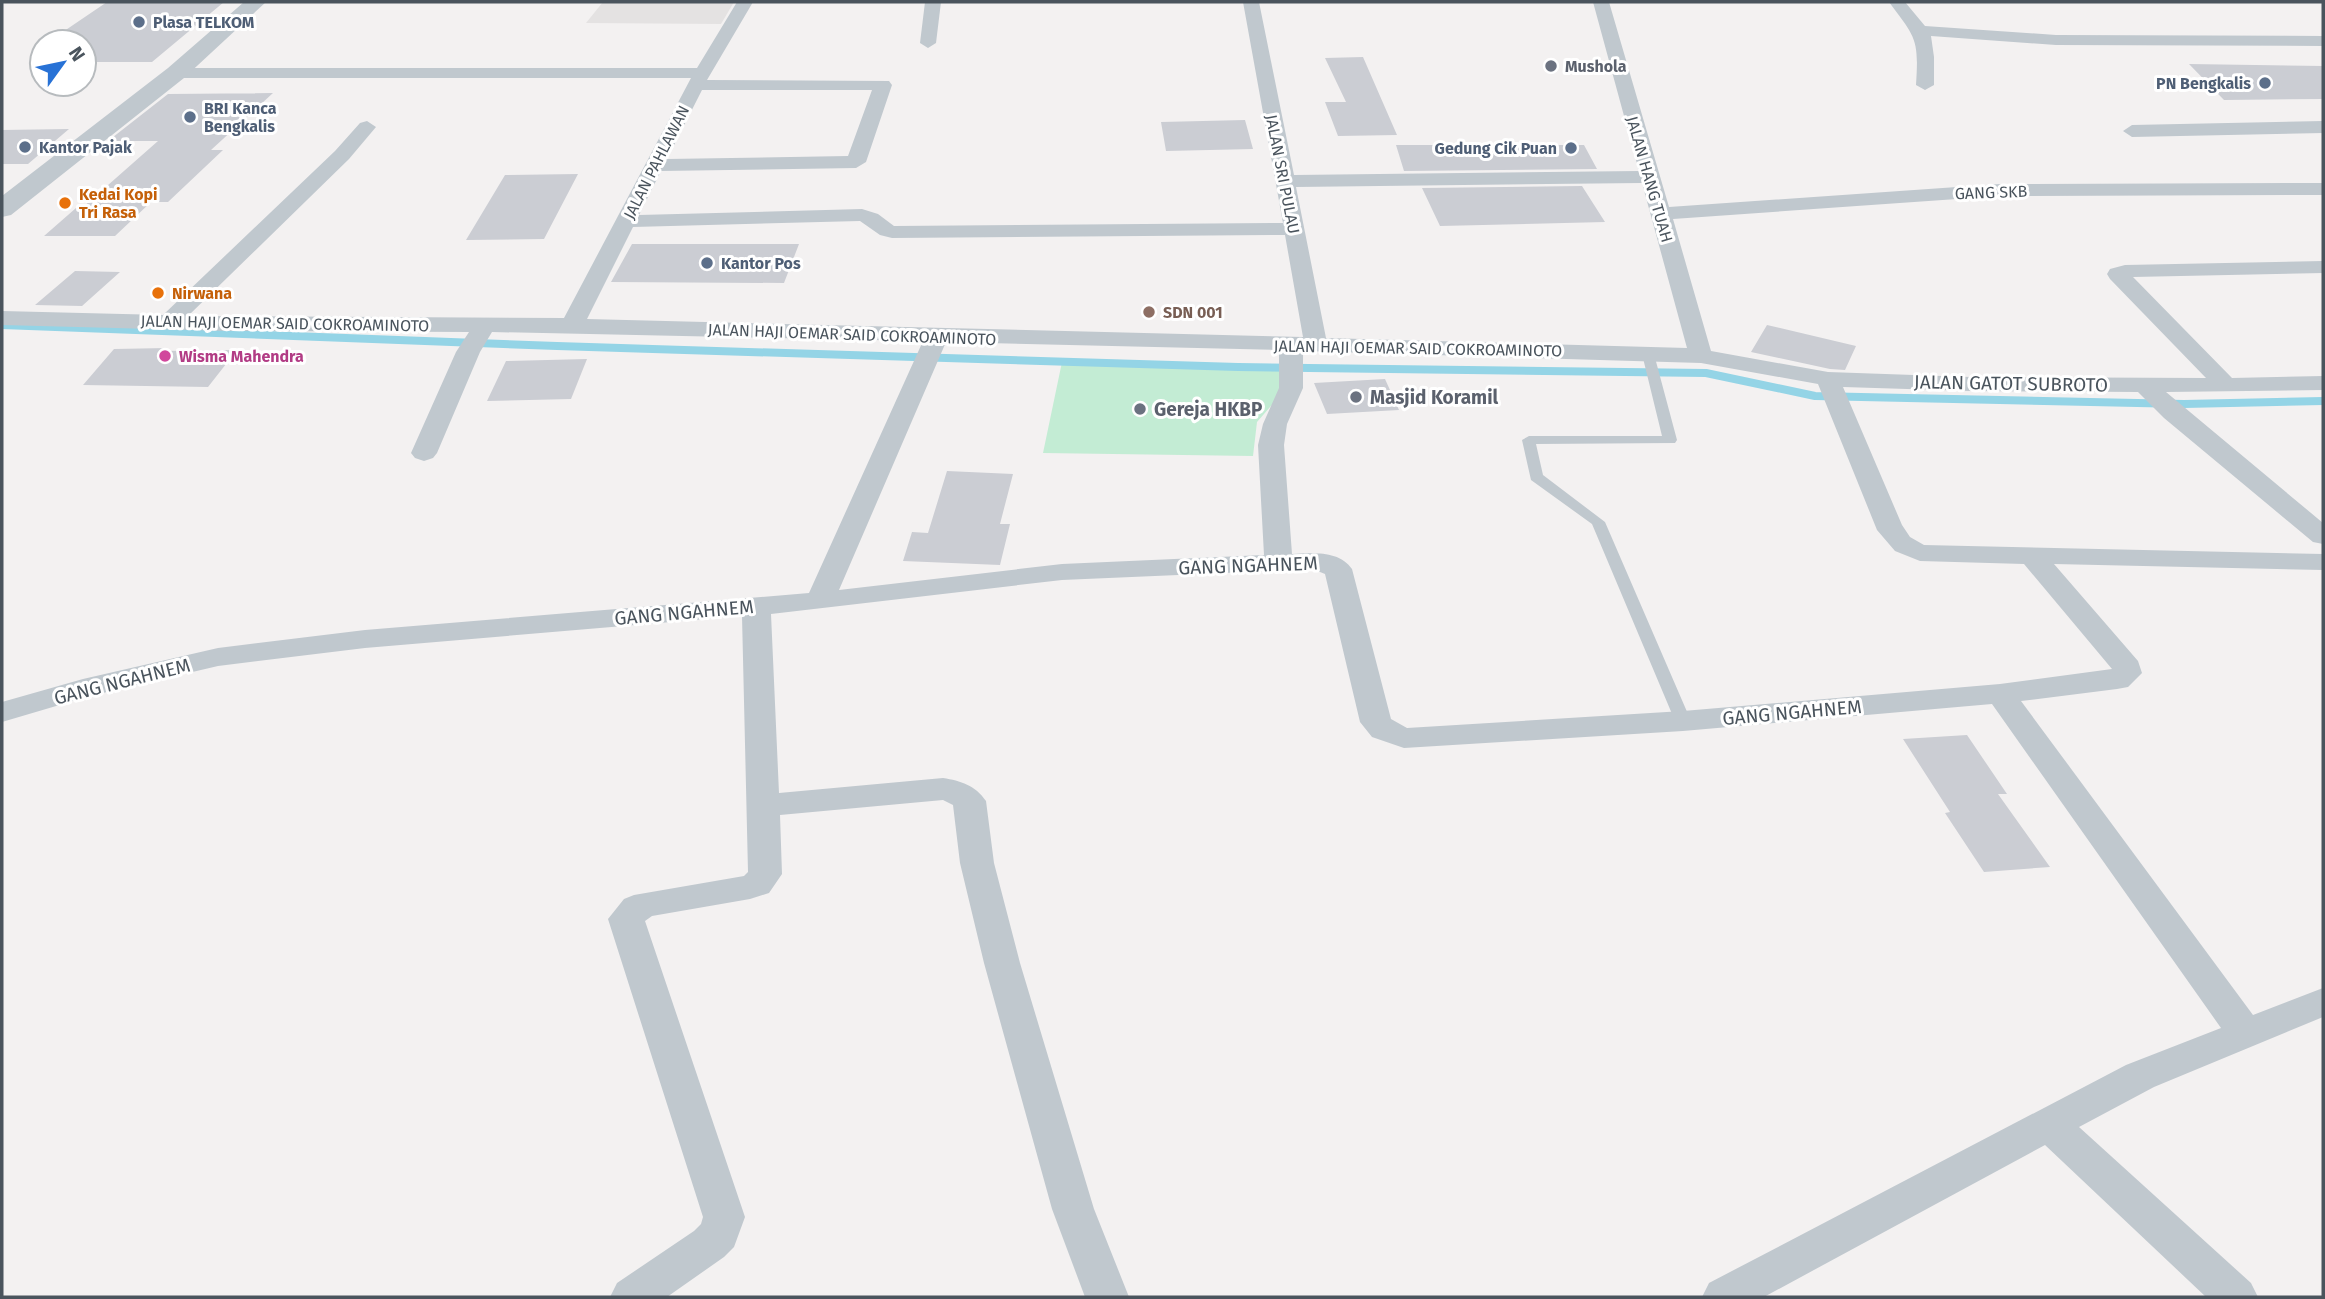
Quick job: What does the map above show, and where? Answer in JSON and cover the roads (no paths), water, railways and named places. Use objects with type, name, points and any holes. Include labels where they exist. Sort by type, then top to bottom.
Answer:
[{"type":"street","points":[[2,209],[176,73],[256,2]]},
{"type":"street","name":"JALAN PAHLAWAN","points":[[572,325],[699,79],[745,2]]},
{"type":"street","points":[[928,43],[933,2]]},
{"type":"street","name":"JALAN SRI PULAU","points":[[1251,2],[1316,345]]},
{"type":"street","name":"JALAN HANG TUAH","points":[[1601,2],[1701,356]]},
{"type":"street","points":[[1898,2],[1923,31],[1926,51],[1925,85]]},
{"type":"street","points":[[1923,31],[2056,40],[2323,41]]},
{"type":"street","points":[[176,73],[699,79],[886,78],[856,162],[655,165]]},
{"type":"street","points":[[169,322],[342,155],[367,127]]},
{"type":"street","points":[[2132,131],[2323,127]]},
{"type":"street","points":[[1285,181],[1650,177]]},
{"type":"street","name":"GANG SKB","points":[[1660,215],[2000,190],[2323,189]]},
{"type":"street","points":[[626,221],[862,215],[870,217],[883,229],[892,232],[1294,229]]},
{"type":"street","points":[[2227,385],[2118,274],[2125,271],[2323,267]]},
{"type":"street","name":"JALAN HAJI OEMAR SAID COKROAMINOTO","points":[[2,317],[477,336],[572,325],[932,350],[1292,358],[1316,345],[1648,358],[1701,356]]},
{"type":"street","points":[[424,453],[477,336]]},
{"type":"street","points":[[820,601],[932,350]]},
{"type":"street","name":"JALAN GATOT SUBROTO","points":[[1701,356],[1833,389],[1970,384],[2147,388],[2323,383]]},
{"type":"street","points":[[1279,565],[1271,445],[1275,424],[1291,388],[1292,358]]},
{"type":"street","points":[[2147,388],[2173,414],[2323,536]]},
{"type":"street","points":[[1833,389],[1896,541],[1920,553],[2323,562]]},
{"type":"street","name":"GANG NGAHNEM","points":[[2,712],[83,688],[218,657],[365,639],[820,601],[1062,572],[1279,565],[1321,561],[1329,562],[1338,569],[1376,722],[1394,736],[1404,738],[1683,721],[2000,694],[2117,680],[2127,673],[2127,668],[2032,556]]},
{"type":"street","points":[[632,1297],[709,1244],[719,1234],[724,1217],[626,919],[636,908],[646,904],[757,884],[765,874],[756,606]]},
{"type":"street","points":[[2000,694],[2246,1034]]},
{"type":"street","points":[[763,806],[943,789],[956,791],[970,801],[977,863],[1002,963],[1073,1209],[1107,1297]]},
{"type":"street","points":[[1724,1297],[2140,1076],[2323,1002]]},
{"type":"street","points":[[2049,1124],[2235,1297]]},
{"type":"lane","points":[[1648,358],[1670,440],[1529,440],[1536,477],[1598,522],[1683,721]]},
{"type":"waterway","points":[[2,325],[557,346],[1238,367],[1706,373],[1815,396],[2184,404],[2323,401]]},
{"type":"place","name":"Plasa TELKOM","points":[[139,22]]},
{"type":"place","name":"Mushola","points":[[1551,66]]},
{"type":"place","name":"PN Bengkalis","points":[[2265,83]]},
{"type":"place","name":"BRI Kanca Bengkalis","points":[[190,117]]},
{"type":"place","name":"Kantor Pajak","points":[[25,147]]},
{"type":"place","name":"Gedung Cik Puan","points":[[1571,148]]},
{"type":"place","name":"Kedai Kopi Tri Rasa","points":[[65,203]]},
{"type":"place","name":"Kantor Pos","points":[[707,263]]},
{"type":"place","name":"Nirwana","points":[[158,293]]},
{"type":"place","name":"SDN 001","points":[[1149,312]]},
{"type":"place","name":"Wisma Mahendra","points":[[165,356]]},
{"type":"place","name":"Masjid Koramil","points":[[1356,397]]},
{"type":"place","name":"Gereja HKBP","points":[[1140,409]]}]
